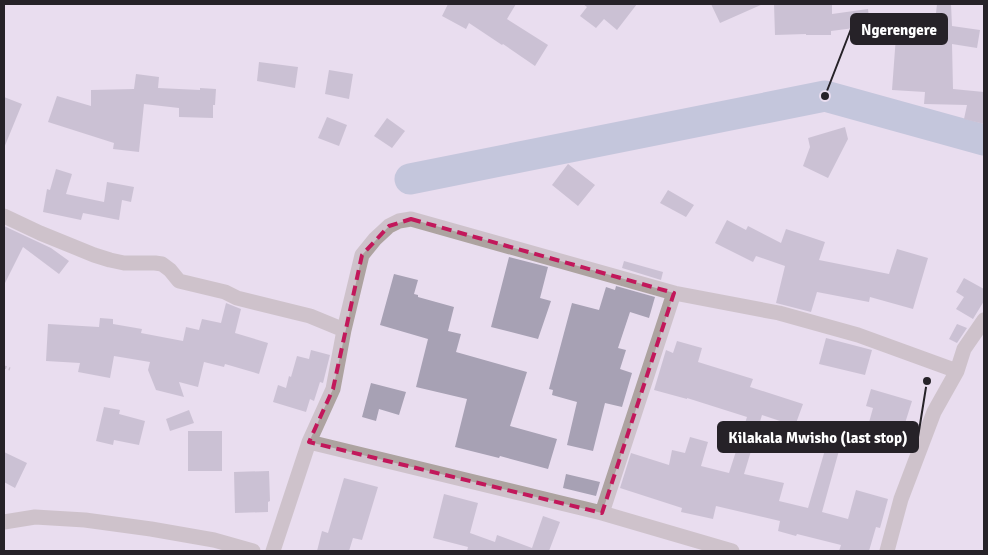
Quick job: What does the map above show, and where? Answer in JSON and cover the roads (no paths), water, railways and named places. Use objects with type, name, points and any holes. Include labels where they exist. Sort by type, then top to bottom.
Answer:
[{"type":"street","points":[[4,216],[94,255],[124,263],[162,264],[179,281],[310,316],[344,330]]},
{"type":"street","points":[[273,551],[309,442],[333,389],[344,330],[362,255],[389,226],[400,221],[411,219],[674,293],[779,313],[858,335],[957,371]]},
{"type":"street","points":[[602,513],[674,293]]},
{"type":"street","points":[[887,551],[901,498],[934,412],[957,371],[964,349],[984,320]]},
{"type":"street","points":[[309,442],[602,513],[732,551]]},
{"type":"street","points":[[4,522],[36,518],[85,520],[214,540],[253,551]]},
{"type":"waterway","points":[[410,179],[825,96],[984,140]]},
{"type":"place","name":"Ngerengere","points":[[825,96]]},
{"type":"place","name":"Kilakala Mwisho (last stop)","points":[[927,381]]}]
